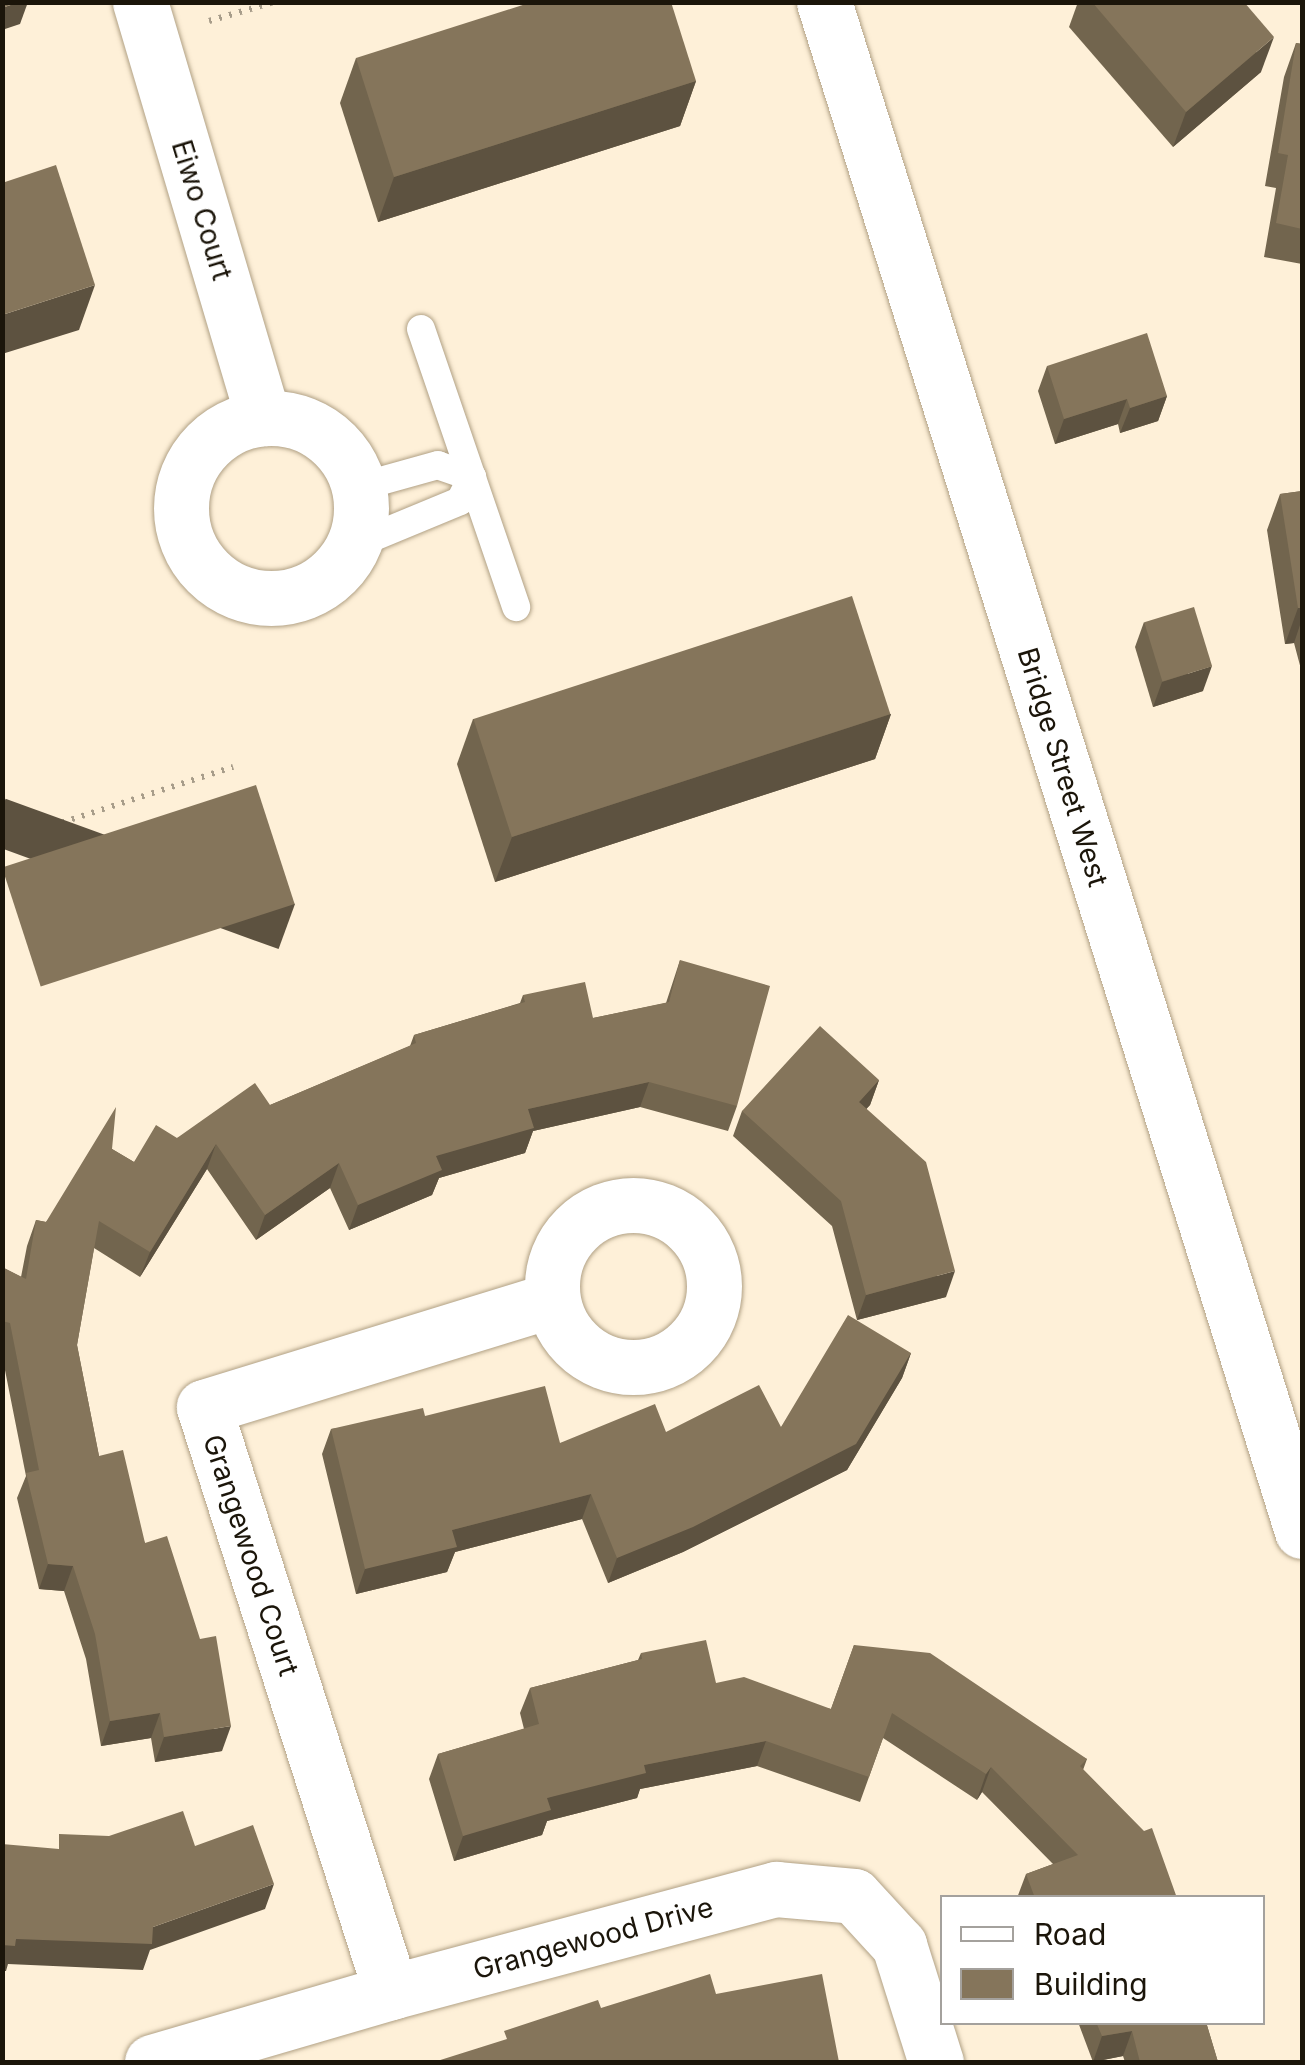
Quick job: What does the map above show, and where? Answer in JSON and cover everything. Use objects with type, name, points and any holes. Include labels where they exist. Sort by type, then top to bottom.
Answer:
[{"type":"street","name":"Eiwo Court","points":[[140,2],[263,418]]},
{"type":"street","name":"Bridge Street West","points":[[824,2],[1302,1531]]},
{"type":"street","points":[[263,418],[290,420],[319,432],[342,453],[359,487],[361,518],[354,545],[337,571],[308,592],[276,599],[235,590],[200,566],[184,538],[181,491],[192,462],[207,444],[233,426],[263,418]]},
{"type":"street","name":"Grangewood Court","points":[[391,1992],[204,1408],[552,1300]]},
{"type":"street","name":"Grangewood Drive","points":[[152,2062],[391,1992],[776,1889],[854,1896],[900,1945],[936,2062]]},
{"type":"lane","points":[[421,329],[516,607]]},
{"type":"lane","points":[[359,487],[438,465],[472,477]]},
{"type":"lane","points":[[354,545],[460,501],[472,477]]},
{"type":"path","points":[[209,21],[274,2]]},
{"type":"path","points":[[2,842],[233,766]]},
{"type":"building","points":[[532,2],[671,2],[696,81],[394,177],[356,58]]},
{"type":"building","points":[[1092,2],[1244,2],[1274,37],[1186,112]]},
{"type":"building","points":[[1296,43],[1302,44],[1302,229],[1276,223],[1288,155],[1278,153]]},
{"type":"building","points":[[56,165],[95,285],[2,315],[2,183]]},
{"type":"building","points":[[1147,333],[1167,396],[1130,408],[1127,399],[1064,419],[1047,366]]},
{"type":"building","points":[[1302,491],[1302,608],[1298,608],[1280,494]]},
{"type":"building","points":[[852,596],[890,714],[512,837],[473,719]]},
{"type":"building","points":[[1194,607],[1212,666],[1162,681],[1144,622]]},
{"type":"building","points":[[256,785],[295,904],[41,986],[2,868]]},
{"type":"building","points":[[680,960],[770,986],[737,1106],[649,1082],[528,1109],[534,1128],[436,1156],[442,1170],[358,1205],[339,1163],[265,1215],[216,1144],[150,1252],[99,1221],[77,1345],[99,1456],[123,1450],[145,1543],[167,1536],[200,1639],[216,1636],[231,1726],[164,1737],[160,1713],[110,1721],[95,1634],[73,1566],[48,1564],[26,1473],[39,1470],[10,1323],[2,1321],[2,1267],[26,1279],[36,1220],[46,1222],[116,1107],[112,1149],[134,1162],[156,1125],[177,1138],[255,1083],[270,1105],[416,1043],[414,1035],[525,1002],[523,995],[585,982],[593,1018],[669,1002]]},
{"type":"building","points":[[820,1026],[879,1080],[859,1102],[926,1162],[955,1271],[866,1295],[841,1201],[742,1111]]},
{"type":"building","points":[[848,1315],[911,1353],[856,1444],[693,1527],[617,1558],[591,1494],[452,1530],[457,1547],[365,1569],[331,1429],[423,1408],[425,1416],[545,1386],[560,1443],[655,1404],[666,1432],[759,1385],[781,1427]]},
{"type":"building","points":[[706,1640],[716,1683],[744,1677],[831,1709],[854,1645],[930,1653],[1087,1759],[1080,1766],[1144,1831],[1152,1828],[1176,1895],[1034,1895],[1026,1874],[1078,1855],[991,1767],[986,1774],[892,1713],[869,1777],[766,1741],[644,1765],[646,1773],[547,1798],[551,1810],[463,1836],[438,1754],[539,1724],[530,1688],[642,1659],[641,1653]]},
{"type":"building","points":[[183,1811],[195,1846],[253,1825],[274,1884],[153,1927],[152,1944],[16,1939],[15,1946],[2,1945],[2,1844],[59,1849],[59,1834],[109,1836]]},
{"type":"building","points":[[710,1974],[716,1994],[822,1974],[839,2062],[434,2062],[507,2039],[504,2031],[598,2000],[601,2008]]},
{"type":"building","points":[[1097,2025],[1207,2025],[1218,2062],[1140,2062],[1132,2031],[1102,2036]]}]
